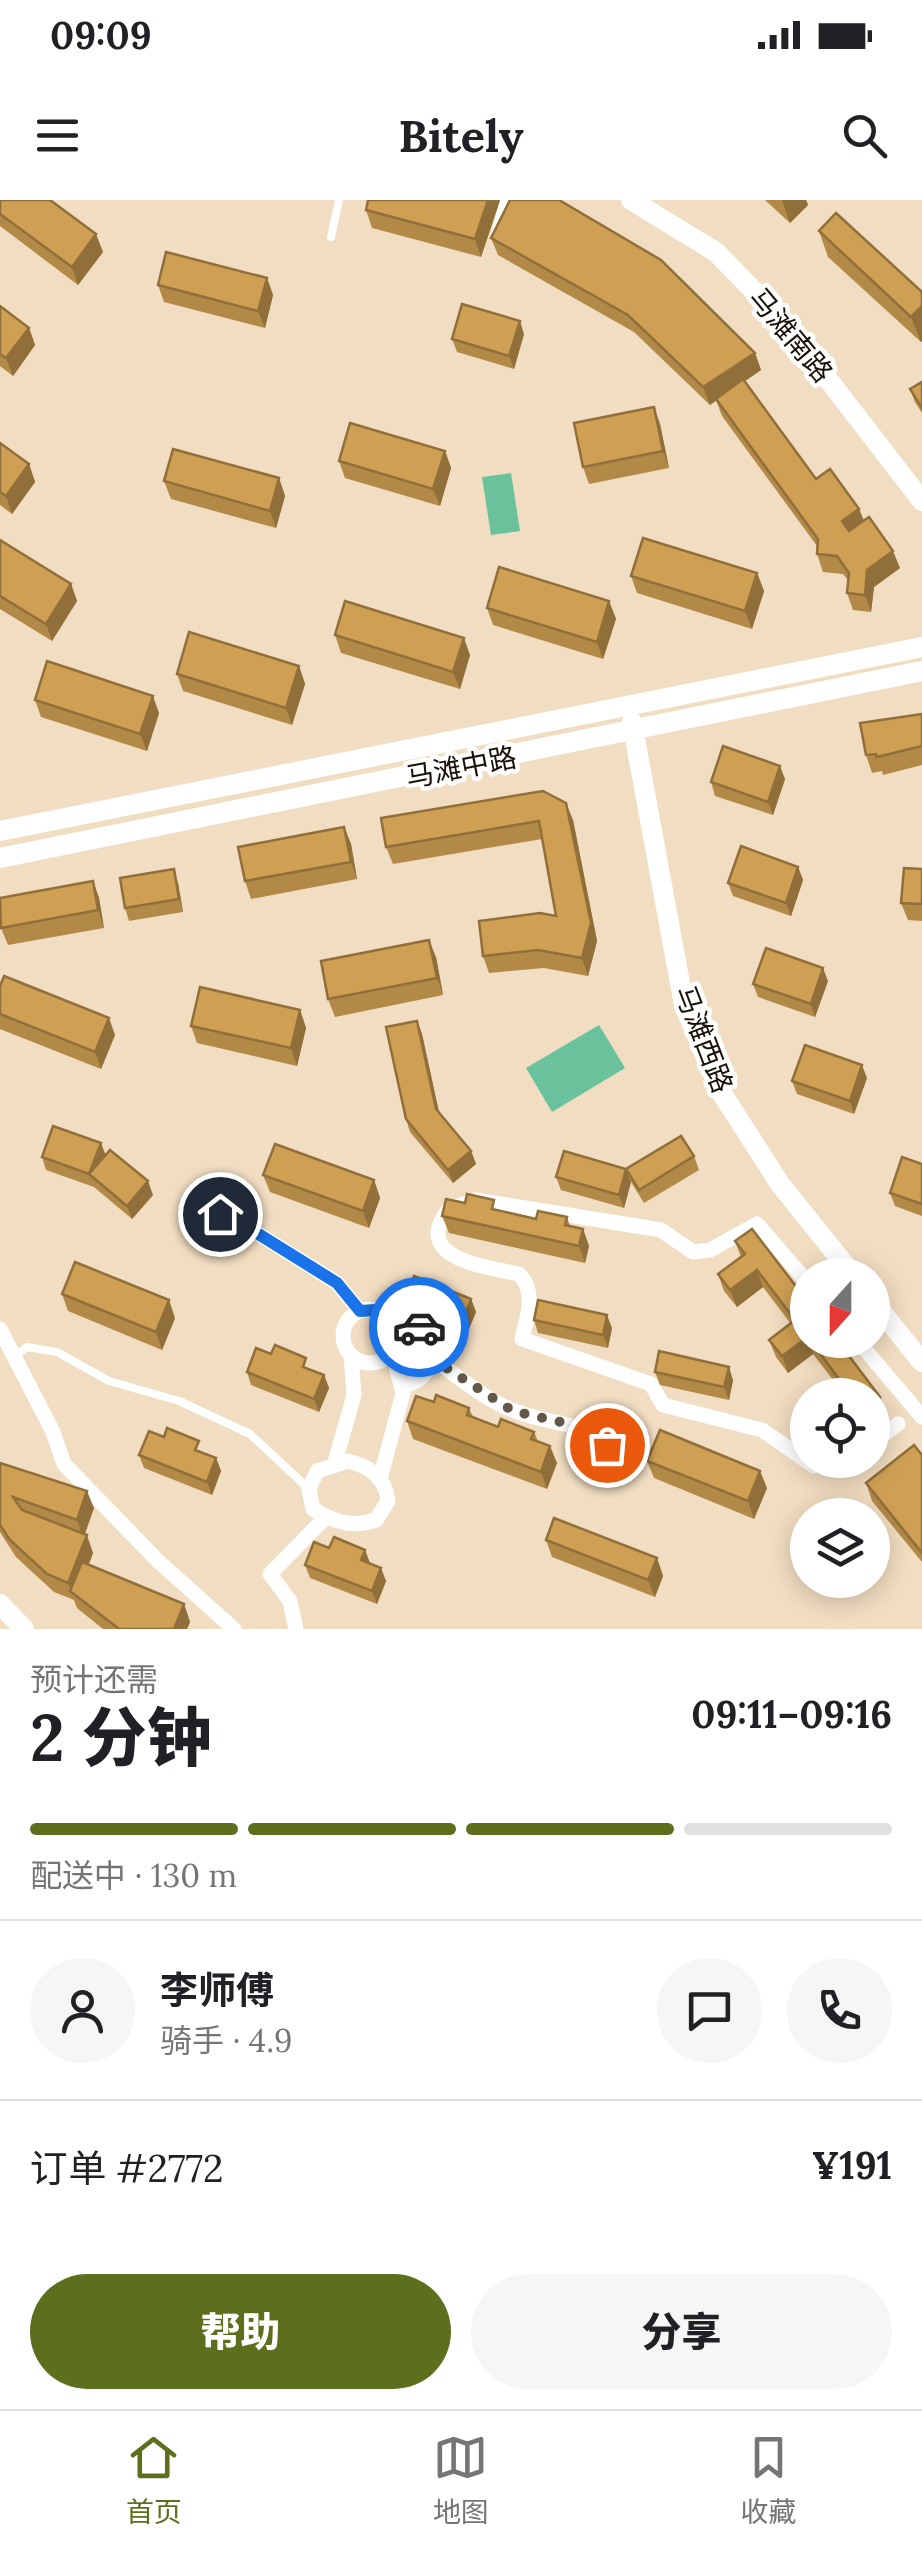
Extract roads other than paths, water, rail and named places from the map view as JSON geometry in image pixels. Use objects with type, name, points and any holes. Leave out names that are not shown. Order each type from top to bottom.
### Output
[{"type":"main road","name":"马滩南路","points":[[631,200],[716,252],[784,320],[922,501]]},
{"type":"main road","name":"马滩中路","points":[[0,831],[922,647]]},
{"type":"main road","name":"马滩中路","points":[[0,858],[874,684],[922,671]]},
{"type":"main road","points":[[874,684],[922,680]]},
{"type":"main road","name":"马滩西路","points":[[628,708],[636,732],[684,1006],[721,1092],[780,1184],[839,1258]]},
{"type":"main road","points":[[890,1322],[922,1362]]},
{"type":"main road","points":[[0,1604],[24,1629]]},
{"type":"street","points":[[790,1262],[757,1224],[710,1250],[693,1252],[661,1230],[476,1200],[457,1203],[439,1226],[442,1246],[456,1260],[520,1274],[525,1280],[531,1296],[522,1339],[650,1384],[663,1405],[762,1430],[790,1449]]},
{"type":"street","points":[[252,1230],[337,1283],[360,1311]]},
{"type":"street","points":[[335,1462],[354,1395],[351,1355],[344,1342],[345,1326],[360,1311],[376,1310],[394,1323],[405,1322],[424,1330],[434,1350],[434,1360],[422,1379],[402,1386]]},
{"type":"street","points":[[380,1479],[400,1414],[402,1386],[392,1352],[397,1338],[394,1323]]},
{"type":"street","points":[[0,1329],[53,1432],[64,1464],[158,1561],[231,1628]]},
{"type":"street","points":[[351,1355],[372,1362],[392,1352]]},
{"type":"street","points":[[872,1358],[922,1417]]},
{"type":"street","points":[[434,1360],[513,1411],[594,1434],[607,1445],[623,1477]]},
{"type":"street","points":[[890,1430],[898,1424]]},
{"type":"street","points":[[335,1462],[360,1464],[380,1479],[388,1500],[376,1520],[356,1525],[326,1517],[314,1509],[309,1489],[317,1471],[335,1462]]},
{"type":"street","points":[[296,1629],[290,1601],[270,1574],[326,1517]]},
{"type":"lane","points":[[331,237],[340,200]]},
{"type":"lane","points":[[493,240],[504,200]]},
{"type":"lane","points":[[13,1358],[27,1348],[56,1352],[109,1381],[179,1401],[250,1434],[309,1489]]}]
